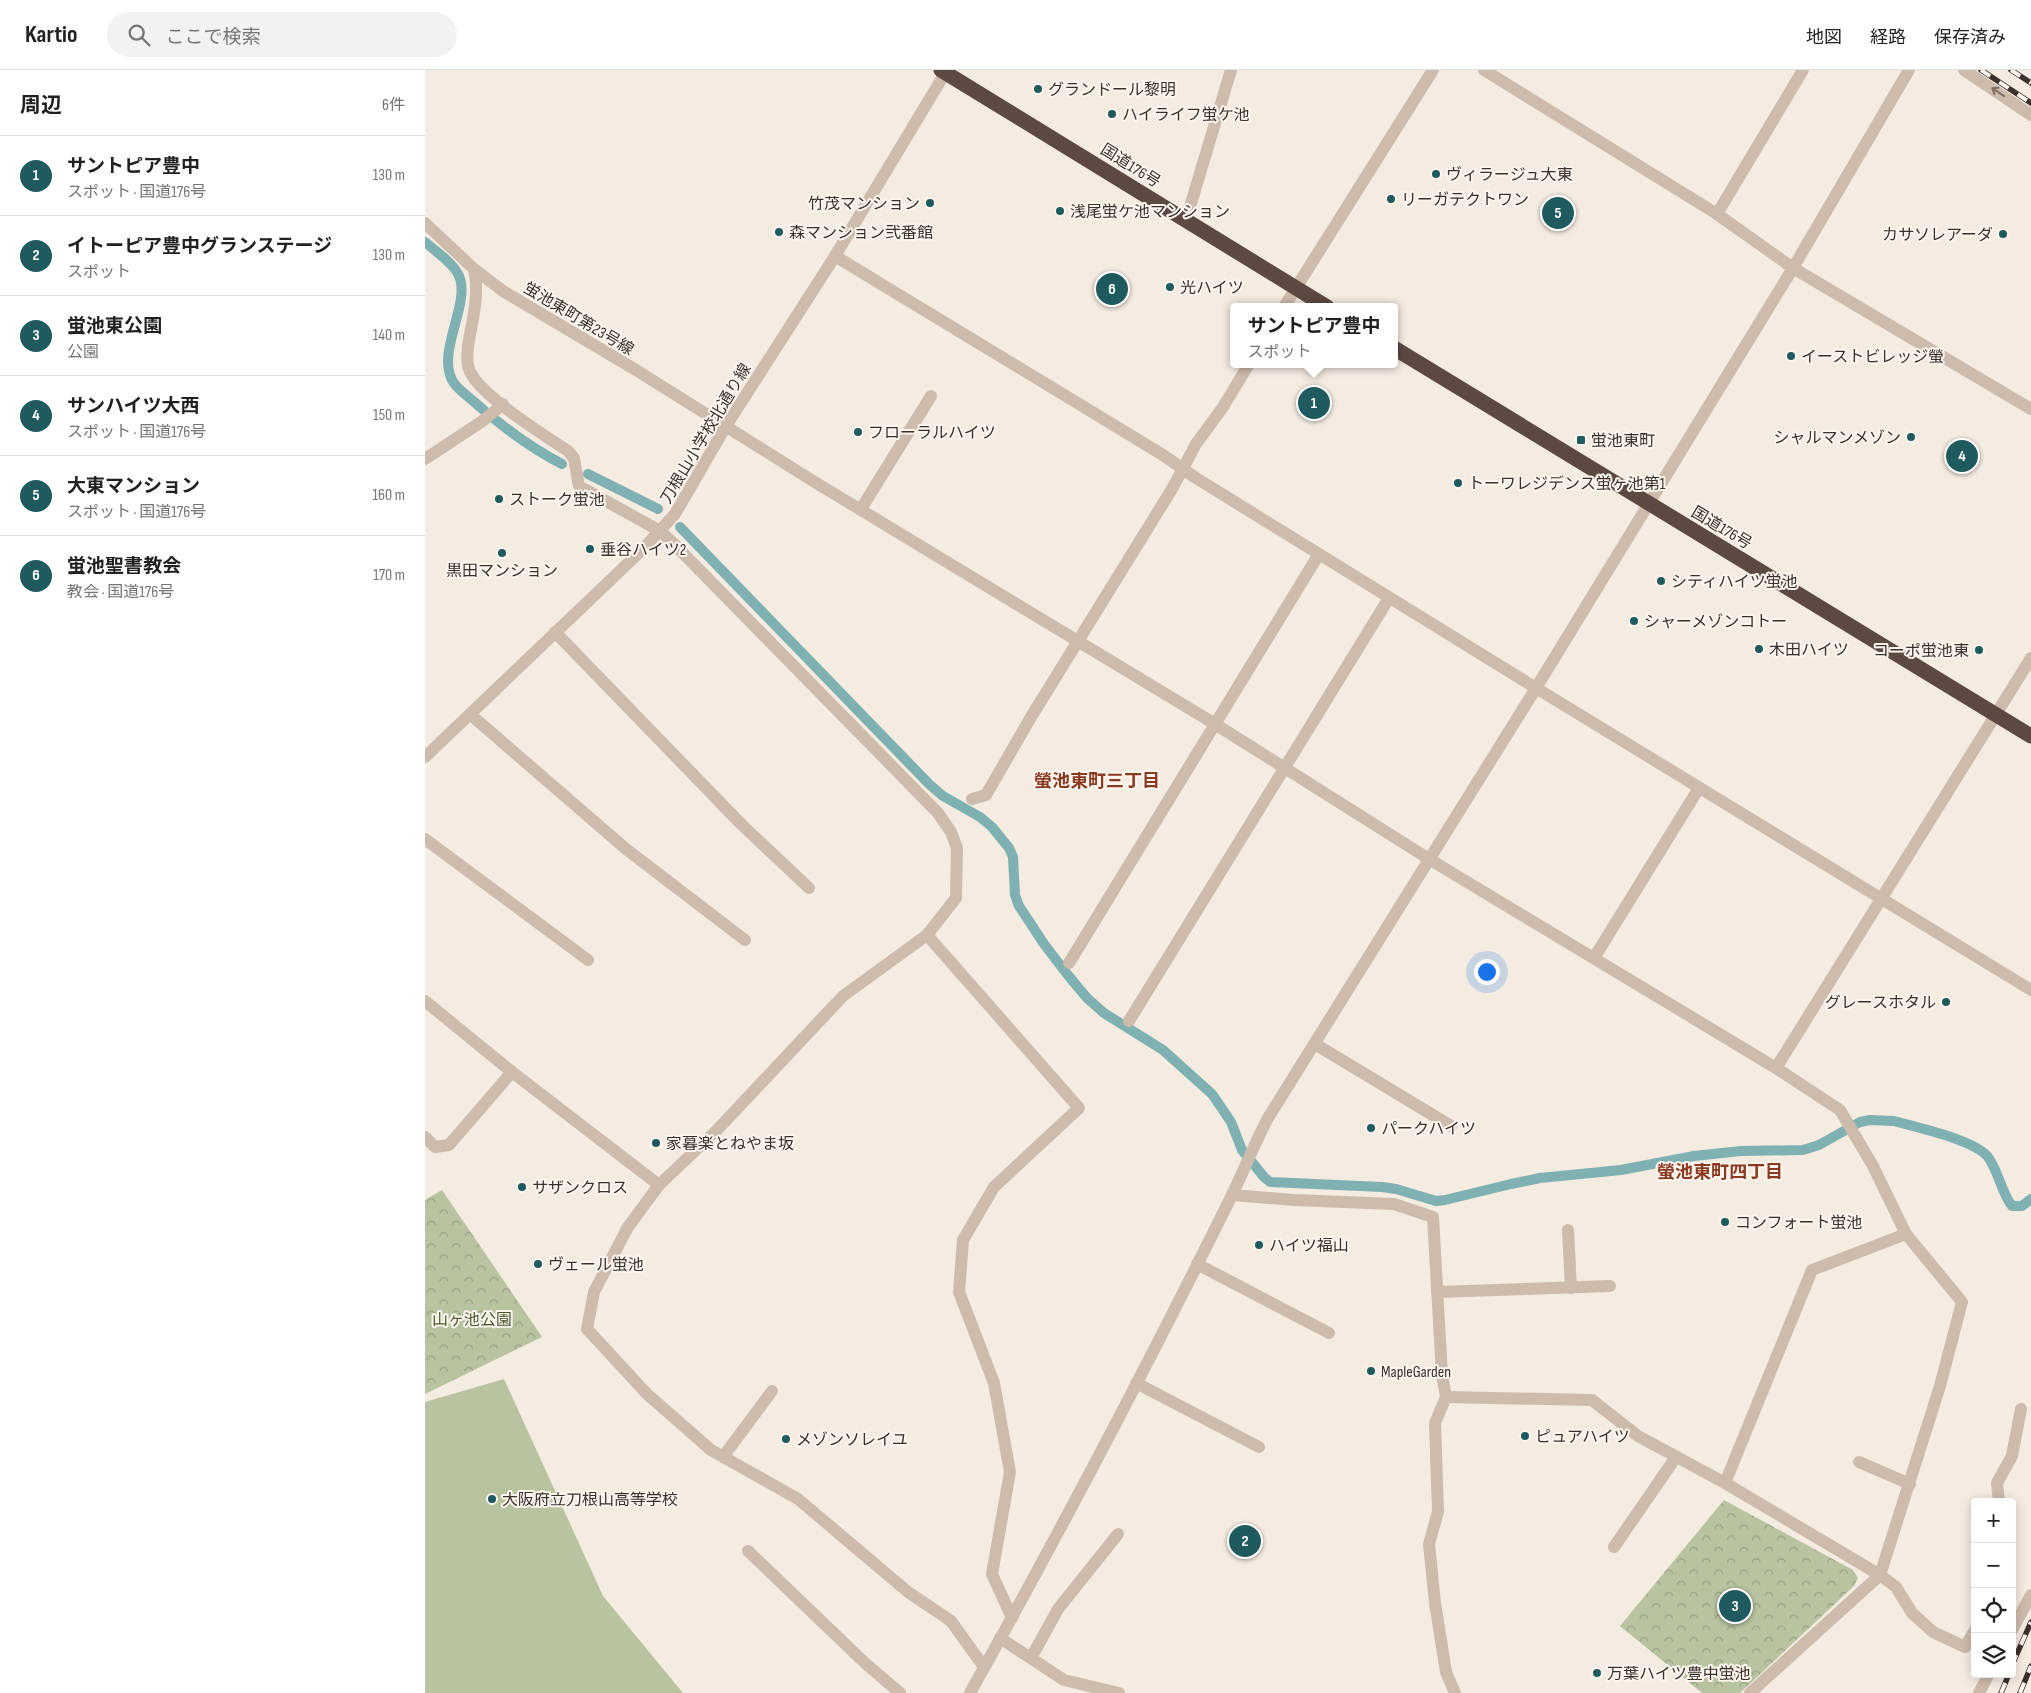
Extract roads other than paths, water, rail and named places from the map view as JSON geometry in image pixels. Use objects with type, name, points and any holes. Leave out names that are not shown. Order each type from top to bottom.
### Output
[{"type":"highway","name":"国道176号","points":[[944,71],[1320,303]]},
{"type":"highway","name":"国道176号","points":[[1398,350],[2031,736]]},
{"type":"street","points":[[1186,220],[1231,70]]},
{"type":"street","points":[[1286,303],[1433,70]]},
{"type":"street","points":[[1484,70],[1717,214],[1793,268],[2031,409]]},
{"type":"street","points":[[1717,214],[1803,70]]},
{"type":"street","points":[[970,1693],[1012,1618],[1136,1383],[1232,1195],[1267,1118],[1315,1044],[1793,268],[1909,70]]},
{"type":"street","points":[[1964,70],[2031,115]]},
{"type":"street","name":"刀根山小学校北通り線","points":[[425,757],[471,715],[660,531],[675,514],[726,426],[835,256],[944,71]]},
{"type":"street","name":"蛍池東町第23号線","points":[[425,223],[474,270],[503,291],[1215,724],[1429,859],[1776,1068],[1840,1110],[1873,1166],[1906,1234],[1962,1302],[1941,1386],[1910,1484]]},
{"type":"street","points":[[835,256],[1163,455],[1535,688],[2031,990]]},
{"type":"street","points":[[474,270],[476,290],[467,351],[468,367],[499,408],[568,451],[574,458],[579,486],[660,531],[675,544],[942,818],[951,832],[957,848],[956,898],[927,934],[843,996],[717,1130],[659,1185],[628,1227],[594,1292],[587,1329],[647,1394],[711,1450],[798,1499],[908,1592],[951,1621],[984,1667]]},
{"type":"street","points":[[973,800],[986,795],[1202,436],[1223,407],[1247,368]]},
{"type":"street","points":[[861,510],[931,396]]},
{"type":"street","points":[[425,459],[499,408]]},
{"type":"street","points":[[1069,963],[1319,554]]},
{"type":"street","points":[[1129,1020],[1389,598]]},
{"type":"street","points":[[555,632],[741,824],[809,888]]},
{"type":"street","points":[[1776,1068],[2031,658]]},
{"type":"street","points":[[471,715],[626,849],[745,940]]},
{"type":"street","points":[[1594,958],[1699,788]]},
{"type":"street","points":[[425,839],[588,960]]},
{"type":"street","points":[[927,934],[1079,1108],[994,1187],[963,1240],[959,1292],[994,1383],[1010,1472],[992,1574],[1012,1618]]},
{"type":"street","points":[[425,1001],[512,1072],[659,1185]]},
{"type":"street","points":[[1315,1044],[1451,1126]]},
{"type":"street","points":[[425,1137],[435,1147],[449,1144],[512,1072]]},
{"type":"street","points":[[1232,1195],[1394,1204],[1433,1218],[1446,1397],[1435,1423],[1438,1512],[1429,1544],[1435,1603],[1446,1672],[1455,1693]]},
{"type":"street","points":[[1568,1230],[1571,1288]]},
{"type":"street","points":[[1725,1483],[1812,1270],[1906,1234]]},
{"type":"street","points":[[1197,1264],[1329,1333]]},
{"type":"street","points":[[1437,1292],[1611,1286]]},
{"type":"street","points":[[1136,1383],[1259,1447]]},
{"type":"street","points":[[723,1457],[772,1391]]},
{"type":"street","points":[[1446,1397],[1593,1400],[1638,1436],[1725,1483],[1880,1575],[1896,1587],[1912,1613],[1933,1632],[1965,1647],[1973,1633]]},
{"type":"street","points":[[1999,1498],[1997,1483],[2012,1456],[2021,1409]]},
{"type":"street","points":[[1614,1547],[1676,1457]]},
{"type":"street","points":[[1750,1693],[1880,1575],[1910,1484],[1859,1462]]},
{"type":"street","points":[[1031,1658],[1058,1608],[1118,1534]]},
{"type":"street","points":[[748,1551],[899,1693]]},
{"type":"street","points":[[2016,1623],[2031,1595]]},
{"type":"street","points":[[1000,1638],[1064,1680],[1119,1693]]},
{"type":"street","points":[[1979,1693],[1987,1678]]},
{"type":"waterway","points":[[425,242],[452,265],[458,274],[461,284],[459,309],[449,350],[448,363],[450,375],[454,383],[504,427],[526,443],[562,464]]},
{"type":"waterway","points":[[588,474],[658,509]]},
{"type":"waterway","points":[[680,527],[929,784],[943,796],[980,817],[992,827],[1009,848],[1013,857],[1015,895],[1019,906],[1067,974],[1087,998],[1104,1013],[1163,1050],[1212,1094],[1231,1122],[1242,1150],[1270,1182],[1382,1187],[1396,1189],[1436,1201],[1540,1178],[1621,1170],[1694,1156],[1741,1151],[1803,1150],[1819,1145],[1860,1122],[1870,1120],[1894,1121],[1944,1135],[1971,1145],[1988,1157],[2012,1206],[2022,1206],[2031,1199]]},
{"type":"railway","points":[[1981,70],[2031,103]]},
{"type":"railway","points":[[2011,70],[2031,83]]},
{"type":"railway","points":[[2016,1656],[2031,1622]]},
{"type":"railway","points":[[2020,1693],[2031,1666]]},
{"type":"railway","points":[[2001,1693],[2007,1678]]},
{"type":"place","name":"グランドール黎明","points":[[1038,89]]},
{"type":"place","name":"ハイライフ蛍ケ池","points":[[1112,114]]},
{"type":"place","name":"ヴィラージュ大東","points":[[1436,174]]},
{"type":"place","name":"リーガテクトワン","points":[[1391,199]]},
{"type":"place","name":"竹茂マンション","points":[[930,203]]},
{"type":"place","name":"浅尾蛍ケ池マンション","points":[[1060,211]]},
{"type":"place","name":"大東マンション","points":[[1558,213]]},
{"type":"place","name":"森マンション弐番館","points":[[779,232]]},
{"type":"place","name":"カサソレアーダ","points":[[2003,234]]},
{"type":"place","name":"光ハイツ","points":[[1170,287]]},
{"type":"place","name":"蛍池聖書教会","points":[[1112,289]]},
{"type":"place","name":"イーストビレッジ螢","points":[[1791,356]]},
{"type":"place","name":"サントピア豊中","points":[[1314,403]]},
{"type":"place","name":"フローラルハイツ","points":[[858,432]]},
{"type":"place","name":"シャルマンメゾン","points":[[1911,437]]},
{"type":"place","name":"蛍池東町","points":[[1581,440]]},
{"type":"place","name":"サンハイツ大西","points":[[1962,456]]},
{"type":"place","name":"トーワレジデンス蛍ヶ池第1","points":[[1458,483]]},
{"type":"place","name":"ストーク蛍池","points":[[499,499]]},
{"type":"place","name":"垂谷ハイツ2","points":[[590,549]]},
{"type":"place","name":"黒田マンション","points":[[502,553]]},
{"type":"place","name":"シティハイツ蛍池","points":[[1661,581]]},
{"type":"place","name":"シャーメゾンコトー","points":[[1634,621]]},
{"type":"place","name":"木田ハイツ","points":[[1759,649]]},
{"type":"place","name":"コーポ蛍池東","points":[[1979,650]]},
{"type":"place","name":"グレースホタル","points":[[1946,1002]]},
{"type":"place","name":"パークハイツ","points":[[1371,1128]]},
{"type":"place","name":"家暮楽とねやま坂","points":[[656,1143]]},
{"type":"place","name":"サザンクロス","points":[[522,1187]]},
{"type":"place","name":"コンフォート蛍池","points":[[1725,1222]]},
{"type":"place","name":"ハイツ福山","points":[[1259,1245]]},
{"type":"place","name":"ヴェール蛍池","points":[[538,1264]]},
{"type":"place","name":"MapleGarden","points":[[1371,1371]]},
{"type":"place","name":"ピュアハイツ","points":[[1525,1436]]},
{"type":"place","name":"メゾンソレイユ","points":[[786,1439]]},
{"type":"place","name":"大阪府立刀根山高等学校","points":[[492,1499]]},
{"type":"place","name":"イトーピア豊中グランステージ","points":[[1245,1541]]},
{"type":"place","name":"蛍池東公園","points":[[1735,1606]]},
{"type":"place","name":"万葉ハイツ豊中蛍池","points":[[1597,1673]]},
{"type":"district","name":"螢池東町三丁目","points":[[1097,781]]},
{"type":"district","name":"螢池東町四丁目","points":[[1720,1172]]},
{"type":"park label","name":"山ヶ池公園","points":[[472,1319]]}]
